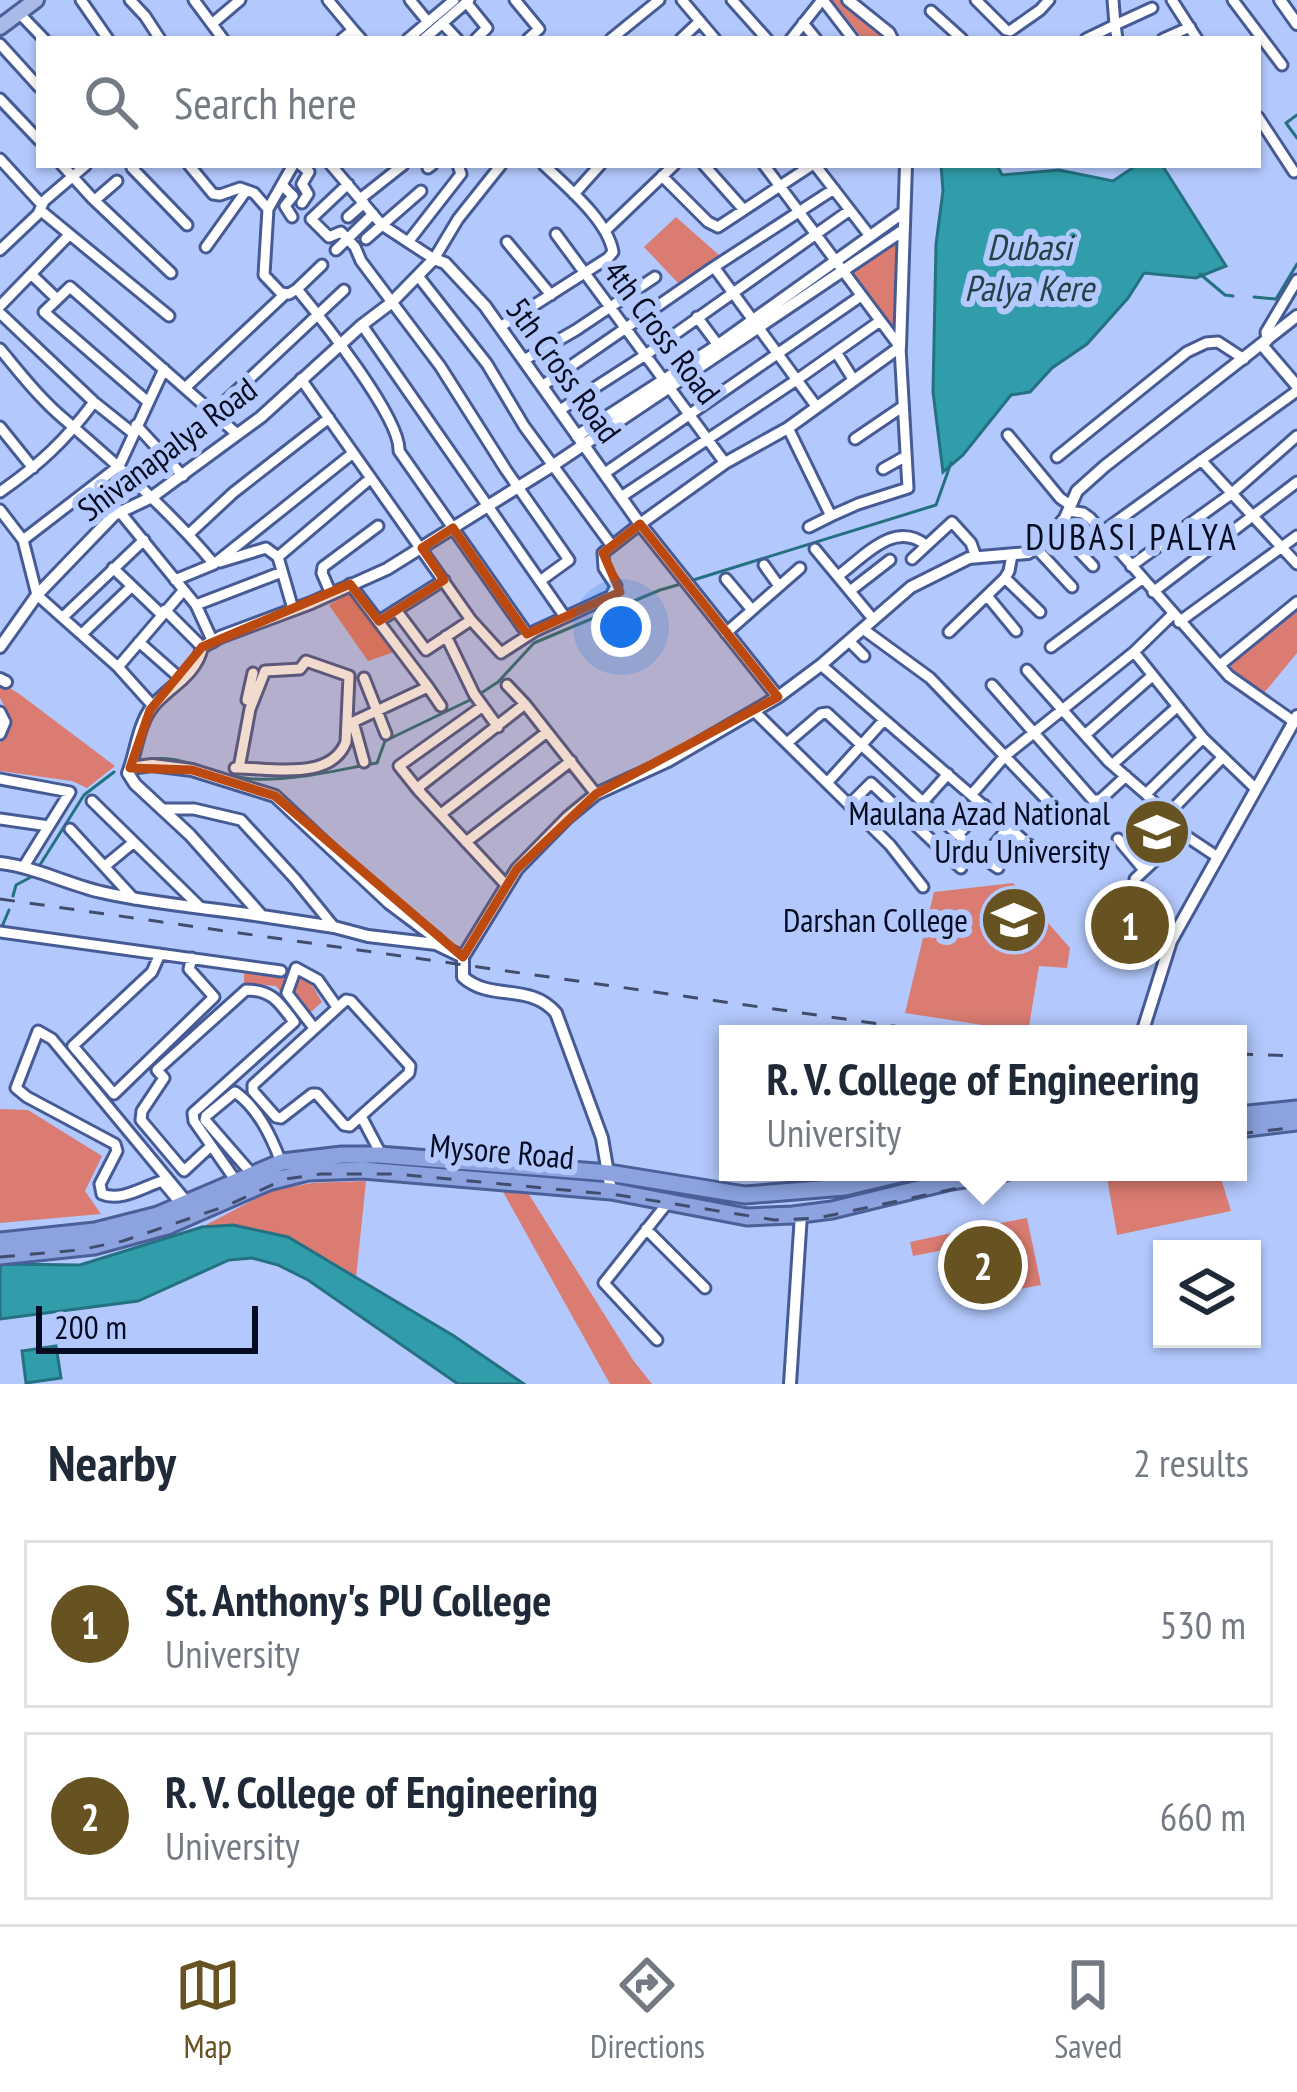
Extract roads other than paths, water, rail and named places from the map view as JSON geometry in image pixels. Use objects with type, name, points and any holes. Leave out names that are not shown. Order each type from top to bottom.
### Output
[{"type":"highway","points":[[1247,1114],[1297,1108]]},
{"type":"highway","points":[[1247,1128],[1297,1122]]},
{"type":"highway","name":"Mysore Road","points":[[0,1240],[95,1232],[158,1215],[282,1162],[342,1155],[745,1195],[830,1189],[855,1181]]},
{"type":"highway","name":"Mysore Road","points":[[0,1256],[94,1246],[166,1226],[268,1183],[308,1172],[370,1170],[610,1182],[669,1201],[748,1217],[801,1214],[962,1181]]},
{"type":"main road","points":[[0,17],[36,0]]},
{"type":"main road","points":[[0,27],[20,7]]},
{"type":"street","points":[[81,0],[106,36]]},
{"type":"street","points":[[130,0],[158,36]]},
{"type":"street","points":[[213,23],[240,0]]},
{"type":"street","points":[[328,0],[357,34]]},
{"type":"street","points":[[338,11],[352,0]]},
{"type":"street","points":[[410,0],[428,22]]},
{"type":"street","points":[[412,36],[454,0]]},
{"type":"street","points":[[682,0],[712,36]]},
{"type":"street","points":[[732,0],[764,36]]},
{"type":"street","points":[[792,36],[822,0],[851,36]]},
{"type":"street","points":[[848,0],[890,36]]},
{"type":"street","points":[[976,0],[1010,31],[1049,0]]},
{"type":"street","points":[[1030,0],[1040,10]]},
{"type":"street","points":[[1114,0],[1117,36]]},
{"type":"street","points":[[1172,0],[1195,36]]},
{"type":"street","points":[[1233,0],[1260,36]]},
{"type":"street","points":[[1280,0],[1297,24]]},
{"type":"street","points":[[427,36],[467,1],[487,27],[479,36]]},
{"type":"street","points":[[614,36],[653,1]]},
{"type":"street","points":[[201,2],[221,36]]},
{"type":"street","points":[[521,2],[539,29],[531,36]]},
{"type":"street","points":[[20,7],[42,36]]},
{"type":"street","points":[[1093,36],[1152,8]]},
{"type":"street","points":[[931,11],[959,36]]},
{"type":"street","points":[[684,36],[700,21]]},
{"type":"street","points":[[442,23],[454,36]]},
{"type":"street","points":[[803,23],[814,36]]},
{"type":"street","points":[[1170,36],[1190,27]]},
{"type":"street","points":[[1261,37],[1282,65]]},
{"type":"street","points":[[0,44],[36,84]]},
{"type":"street","points":[[0,99],[36,137]]},
{"type":"street","points":[[1261,122],[1294,172]]},
{"type":"street","points":[[0,160],[69,236],[169,316]]},
{"type":"street","points":[[65,168],[170,273]]},
{"type":"street","points":[[0,250],[82,168]]},
{"type":"street","points":[[132,168],[187,225]]},
{"type":"street","points":[[191,168],[213,194],[240,188],[254,194],[268,209]]},
{"type":"street","points":[[284,295],[264,275],[268,209],[295,168]]},
{"type":"street","points":[[302,168],[309,172],[302,184],[308,194],[302,203]]},
{"type":"street","points":[[348,217],[394,168]]},
{"type":"street","points":[[408,242],[461,174],[459,168]]},
{"type":"street","points":[[335,170],[382,225],[434,259],[499,168]]},
{"type":"street","points":[[500,327],[613,252],[605,231],[547,168]]},
{"type":"street","points":[[574,194],[597,168]]},
{"type":"street","points":[[605,231],[671,168]]},
{"type":"street","points":[[707,168],[744,210]]},
{"type":"street","points":[[766,168],[900,347]]},
{"type":"street","points":[[662,176],[718,227],[809,168]]},
{"type":"street","points":[[816,168],[870,236]]},
{"type":"street","points":[[809,527],[908,488],[900,347],[906,168]]},
{"type":"street","points":[[94,200],[117,181]]},
{"type":"street","points":[[348,184],[311,219],[331,238],[339,232],[348,238],[569,560],[540,581]]},
{"type":"street","points":[[281,185],[293,196],[285,206],[292,217]]},
{"type":"street","points":[[206,247],[246,190]]},
{"type":"street","points":[[542,386],[834,190]]},
{"type":"street","points":[[366,239],[421,191]]},
{"type":"street","points":[[560,410],[850,210]]},
{"type":"street","points":[[839,266],[904,212]]},
{"type":"street","points":[[336,250],[374,214]]},
{"type":"street","points":[[262,916],[128,773],[153,706],[182,680],[208,644],[387,569],[552,466],[580,440],[839,266],[902,231]]},
{"type":"street","name":"4th Cross Road","points":[[556,234],[725,463]]},
{"type":"street","points":[[69,236],[0,309],[94,402],[135,429],[182,476]]},
{"type":"street","points":[[507,242],[551,295]]},
{"type":"street","name":"Shivanapalya Road","points":[[0,647],[37,596],[92,536],[261,417],[434,259]]},
{"type":"street","name":"5th Cross Road","points":[[434,259],[445,263],[485,305],[640,524],[778,697]]},
{"type":"street","points":[[185,388],[322,265]]},
{"type":"street","points":[[714,267],[816,406]]},
{"type":"street","points":[[32,275],[57,299]]},
{"type":"street","points":[[418,276],[487,364],[524,426],[612,546]]},
{"type":"street","points":[[524,360],[655,277]]},
{"type":"street","points":[[1102,532],[1297,388],[1265,343],[1266,332],[1297,280]]},
{"type":"street","points":[[148,402],[44,312],[70,287],[237,434]]},
{"type":"street","points":[[297,289],[342,344],[397,430],[399,451],[528,635]]},
{"type":"street","points":[[213,413],[344,290]]},
{"type":"street","points":[[605,473],[861,296]]},
{"type":"street","points":[[610,1182],[602,1138],[556,1013],[534,995],[493,990],[463,976],[463,957],[517,869],[596,794],[668,761],[778,697],[911,587],[969,558],[1028,553],[1036,548],[1057,528],[1077,491],[1105,466],[1297,316]]},
{"type":"street","points":[[698,317],[718,345]]},
{"type":"street","points":[[622,497],[880,321]]},
{"type":"street","points":[[668,383],[718,345],[756,324]]},
{"type":"street","points":[[362,325],[565,617]]},
{"type":"street","points":[[1057,457],[1187,352],[1218,342],[1244,359]]},
{"type":"street","points":[[301,379],[471,620],[501,653],[615,592],[602,559],[612,546],[725,463],[788,428],[900,347]]},
{"type":"street","points":[[0,349],[65,421],[152,497],[214,564]]},
{"type":"street","points":[[836,352],[853,379]]},
{"type":"street","points":[[23,540],[119,466],[164,369]]},
{"type":"street","points":[[0,492],[33,468],[94,402]]},
{"type":"street","points":[[856,439],[902,407]]},
{"type":"street","points":[[190,535],[233,493],[329,418]]},
{"type":"street","points":[[0,428],[33,468]]},
{"type":"street","points":[[788,428],[831,516]]},
{"type":"street","points":[[1008,435],[1069,508],[1090,518],[1229,676],[1295,718],[1171,941],[1145,1025]]},
{"type":"street","points":[[1131,566],[1231,494],[1297,436]]},
{"type":"street","points":[[214,564],[353,453]]},
{"type":"street","points":[[883,470],[906,456]]},
{"type":"street","points":[[1201,460],[1297,564]]},
{"type":"street","points":[[278,557],[371,478]]},
{"type":"street","points":[[1154,592],[1297,482]]},
{"type":"street","points":[[0,510],[23,540],[37,596],[118,667],[153,706]]},
{"type":"street","points":[[120,512],[196,604],[208,644]]},
{"type":"street","points":[[912,559],[952,522],[971,543],[976,557]]},
{"type":"street","points":[[331,594],[323,566],[378,526]]},
{"type":"street","points":[[1057,528],[1093,566]]},
{"type":"street","points":[[838,576],[896,535],[914,535],[926,545]]},
{"type":"street","points":[[972,794],[1004,756],[1061,709],[1176,618],[1297,536]]},
{"type":"street","points":[[63,617],[144,540]]},
{"type":"street","points":[[175,580],[266,548],[278,557],[293,609]]},
{"type":"street","points":[[1036,548],[1072,587]]},
{"type":"street","points":[[815,549],[850,591],[868,624],[930,678],[1064,818]]},
{"type":"street","points":[[949,632],[1005,578],[1012,555]]},
{"type":"street","points":[[850,591],[890,560]]},
{"type":"street","points":[[764,565],[779,586]]},
{"type":"street","points":[[113,568],[208,644]]},
{"type":"street","points":[[726,633],[800,568]]},
{"type":"street","points":[[196,604],[282,572]]},
{"type":"street","points":[[1005,578],[1040,612]]},
{"type":"street","points":[[726,579],[752,610]]},
{"type":"street","points":[[1051,647],[1142,579]]},
{"type":"street","points":[[379,621],[444,580]]},
{"type":"street","points":[[350,584],[441,706]]},
{"type":"street","points":[[82,634],[131,587]]},
{"type":"street","points":[[118,667],[183,591]]},
{"type":"street","points":[[988,597],[1016,631]]},
{"type":"street","points":[[1220,665],[1297,602]]},
{"type":"street","points":[[395,610],[426,650]]},
{"type":"street","points":[[408,659],[471,620]]},
{"type":"street","points":[[446,636],[478,700],[498,728]]},
{"type":"street","points":[[849,641],[864,656]]},
{"type":"street","points":[[140,642],[182,680]]},
{"type":"street","points":[[1134,652],[1203,738],[1256,789]]},
{"type":"street","points":[[130,768],[170,766],[235,775],[305,770],[334,760],[342,752],[349,676],[306,661],[300,669],[266,670],[249,704]]},
{"type":"street","points":[[820,665],[1030,846]]},
{"type":"street","points":[[1027,670],[1183,834],[1216,856]]},
{"type":"street","points":[[235,775],[253,673]]},
{"type":"street","points":[[1085,735],[1152,676]]},
{"type":"street","points":[[364,678],[386,734]]},
{"type":"street","points":[[507,685],[596,794]]},
{"type":"street","points":[[992,685],[1093,800],[1100,800],[1126,776]]},
{"type":"street","points":[[364,762],[352,722],[428,687]]},
{"type":"street","points":[[478,700],[399,766],[506,885]]},
{"type":"street","points":[[419,790],[525,704]]},
{"type":"street","points":[[1113,764],[1177,707]]},
{"type":"street","points":[[0,712],[5,722],[0,734]]},
{"type":"street","points":[[755,712],[898,854],[923,887]]},
{"type":"street","points":[[787,743],[827,713],[998,868]]},
{"type":"street","points":[[827,783],[884,720]]},
{"type":"street","points":[[441,814],[548,732]]},
{"type":"street","points":[[1146,794],[1203,738]]},
{"type":"street","points":[[1166,816],[1223,758]]},
{"type":"street","points":[[466,842],[571,761]]},
{"type":"street","points":[[923,802],[948,774]]},
{"type":"street","points":[[235,775],[275,796],[389,903],[437,939]]},
{"type":"street","points":[[0,778],[70,792],[33,870]]},
{"type":"street","points":[[849,805],[871,783],[962,868]]},
{"type":"street","points":[[92,801],[199,906]]},
{"type":"street","points":[[958,835],[984,805]]},
{"type":"street","points":[[163,808],[194,809],[241,820],[334,927]]},
{"type":"street","points":[[0,819],[50,826]]},
{"type":"street","points":[[983,858],[1009,827]]},
{"type":"street","points":[[70,829],[134,899]]},
{"type":"street","points":[[1135,879],[1183,834]]},
{"type":"street","points":[[1118,839],[1144,870]]},
{"type":"street","points":[[105,866],[134,842]]},
{"type":"street","points":[[0,863],[134,899],[436,944],[463,957]]},
{"type":"street","points":[[0,932],[281,971]]},
{"type":"street","points":[[362,933],[437,939],[452,944],[463,957]]},
{"type":"street","points":[[160,954],[152,972],[73,1046],[113,1094],[214,997],[193,977],[192,958]]},
{"type":"street","points":[[314,1028],[287,993],[296,968],[318,980],[337,1006]]},
{"type":"street","points":[[211,1146],[184,1171],[140,1120],[142,1111],[164,1078],[157,1070],[246,990],[262,990],[294,1022],[194,1112],[194,1121],[211,1146],[244,1178]]},
{"type":"street","points":[[351,1001],[410,1066],[409,1073],[350,1126],[317,1094],[276,1117],[253,1085],[337,1006],[351,1001]]},
{"type":"street","points":[[166,1180],[118,1197],[102,1194],[100,1184],[117,1147],[16,1088],[38,1031],[52,1039],[166,1180],[184,1203]]},
{"type":"street","points":[[244,1178],[205,1120],[236,1092],[266,1128],[282,1162]]},
{"type":"street","points":[[361,1116],[382,1156]]},
{"type":"street","points":[[657,1340],[604,1286],[669,1201]]},
{"type":"street","points":[[790,1384],[801,1214]]},
{"type":"street","points":[[646,1229],[705,1288]]},
{"type":"water","name":"Dubasi Palya Kere","points":[[941,168],[998,168],[1002,175],[1059,170],[1113,181],[1132,168],[1164,168],[1226,266],[1196,278],[1144,273],[1087,344],[1052,368],[1030,392],[1011,395],[963,455],[943,472],[933,392],[936,244]]},
{"type":"water","points":[[233,1225],[288,1237],[454,1336],[524,1384],[458,1384],[308,1280],[252,1258],[229,1260],[138,1301],[0,1319],[0,1264],[80,1265],[202,1227]]},
{"type":"water","points":[[56,1346],[61,1378],[26,1383],[22,1351]]},
{"type":"waterway","points":[[1297,115],[1286,123],[1297,138]]},
{"type":"waterway","points":[[1254,297],[1276,299],[1297,264]]},
{"type":"waterway","points":[[1200,274],[1225,295],[1233,296]]},
{"type":"waterway","points":[[690,581],[936,505],[951,463]]},
{"type":"waterway","points":[[141,761],[169,759],[239,777],[268,779],[377,763],[385,741],[498,682],[534,643],[681,584]]},
{"type":"waterway","points":[[38,868],[84,795],[114,772]]},
{"type":"waterway","points":[[13,896],[16,885],[33,876]]},
{"type":"waterway","points":[[1,929],[9,910]]},
{"type":"railway","points":[[0,899],[887,1025]]},
{"type":"railway","points":[[1247,1054],[1297,1056]]},
{"type":"railway","points":[[1247,1133],[1297,1127]]},
{"type":"railway","points":[[0,1257],[123,1241],[226,1206],[285,1179],[321,1174],[396,1174],[618,1195],[775,1220],[818,1218],[991,1181]]},
{"type":"place","name":"Maulana Azad National Urdu University","points":[[1157,832]]},
{"type":"place","name":"Darshan College","points":[[1014,920]]},
{"type":"place","name":"St. Anthony's PU College","points":[[1130,925]]},
{"type":"place","name":"R. V. College of Engineering","points":[[983,1265]]},
{"type":"district","name":"DUBASI PALYA","points":[[1132,537]]}]
